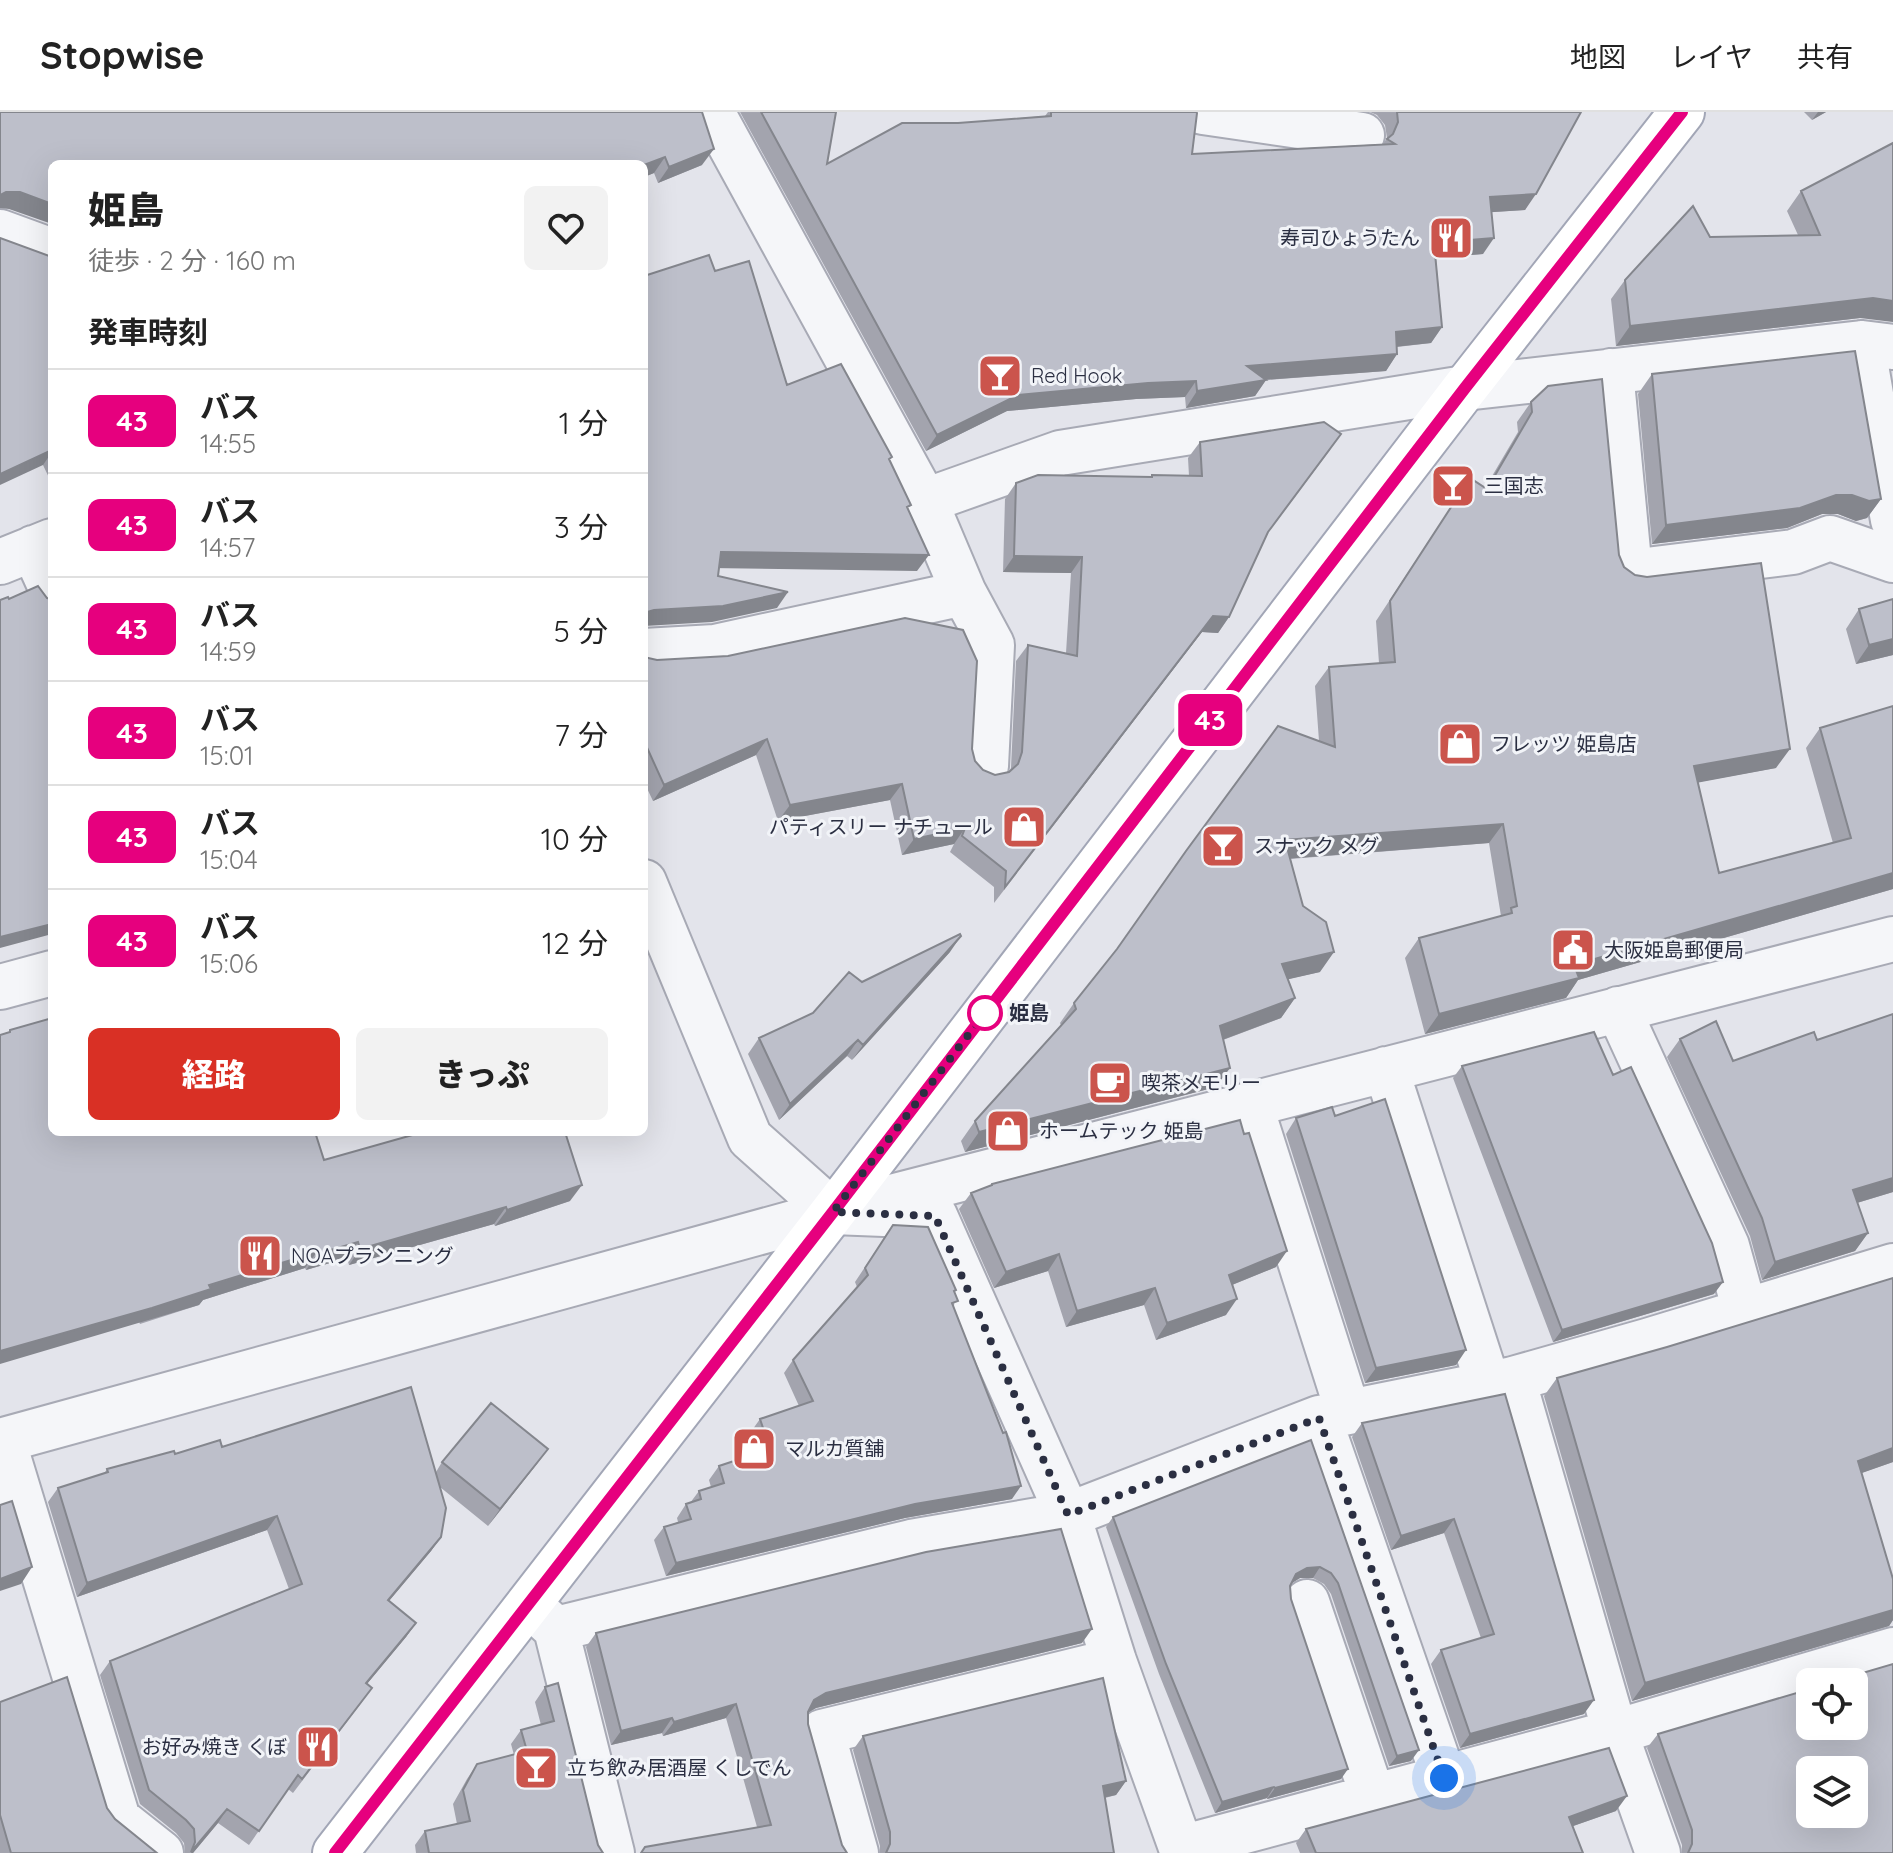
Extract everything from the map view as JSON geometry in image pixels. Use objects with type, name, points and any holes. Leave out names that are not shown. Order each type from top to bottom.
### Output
[{"type":"main road","points":[[335,1853],[542,1616],[833,1212],[1465,388],[1682,112]]},
{"type":"street","points":[[712,112],[925,501],[964,593],[992,645],[986,766]]},
{"type":"street","points":[[1215,113],[1362,135]]},
{"type":"street","points":[[0,232],[48,250]]},
{"type":"street","points":[[925,501],[1060,453],[1465,388],[1878,345],[1893,520]]},
{"type":"street","points":[[1611,371],[1630,572],[1793,552],[1830,538],[1893,560]]},
{"type":"street","points":[[28,550],[48,583]]},
{"type":"street","points":[[648,651],[715,647],[964,593]]},
{"type":"street","points":[[648,892],[750,1138],[833,1212],[935,1216],[1068,1515],[1114,1661],[1182,1851],[1615,1732],[1893,1650]]},
{"type":"street","points":[[161,1853],[118,1819],[1,1440],[833,1212],[1893,939]]},
{"type":"street","points":[[0,987],[48,974]]},
{"type":"street","points":[[1618,1009],[1727,1246],[1745,1311]]},
{"type":"street","points":[[1386,1069],[1500,1381],[1658,1853]]},
{"type":"street","points":[[1250,1104],[1334,1415],[1444,1778]]},
{"type":"street","points":[[612,1853],[542,1616],[911,1542],[1068,1515],[1334,1415],[1500,1381],[1893,1266]]},
{"type":"street","points":[[1307,1602],[1373,1797]]},
{"type":"street","points":[[856,1853],[822,1732],[1114,1661]]},
{"type":"building","points":[[0,112],[702,112],[714,149],[669,167],[665,157],[648,163],[648,160],[48,160],[48,202],[20,192],[0,195]]},
{"type":"building","points":[[761,112],[836,112],[827,164],[902,123],[958,123],[1051,116],[1051,112],[1196,112],[1192,154],[1395,144],[1387,139],[1398,122],[1397,112],[1581,112],[1536,194],[1490,197],[1494,238],[1434,243],[1442,327],[1396,332],[1397,354],[1247,366],[1266,380],[1197,391],[1196,381],[1018,395],[937,435]]},
{"type":"building","points":[[1893,143],[1893,301],[1873,298],[1630,326],[1625,280],[1693,206],[1710,237],[1820,235],[1801,191]]},
{"type":"building","points":[[0,238],[48,256],[48,452],[0,474]]},
{"type":"building","points":[[709,255],[715,271],[749,261],[787,385],[841,364],[892,457],[889,459],[911,505],[907,507],[929,555],[721,552],[718,576],[788,592],[723,606],[648,612],[648,275]]},
{"type":"building","points":[[1855,351],[1881,499],[1869,501],[1852,495],[1836,495],[1800,508],[1666,525],[1652,374]]},
{"type":"building","points":[[1602,379],[1619,555],[1624,567],[1635,575],[1647,577],[1761,563],[1790,749],[1694,766],[1719,873],[1851,838],[1820,728],[1893,706],[1893,873],[1574,965],[1579,978],[1439,1014],[1419,938],[1512,913],[1511,908],[1517,906],[1503,824],[1285,840],[1303,906],[1326,922],[1334,952],[1282,964],[1295,998],[1220,1026],[1230,1068],[979,1132],[975,1121],[1076,1009],[1074,1003],[1117,949],[1278,726],[1335,747],[1329,667],[1395,662],[1390,601],[1470,478],[1487,489],[1532,412],[1531,402],[1548,386]]},
{"type":"building","points":[[1324,422],[1341,434],[1268,532],[1229,617],[1213,616],[1005,887],[1006,871],[962,836],[965,828],[914,839],[902,784],[790,805],[767,739],[664,785],[648,750],[648,658],[728,656],[905,618],[963,630],[977,661],[972,749],[975,761],[983,770],[995,775],[1009,772],[1018,764],[1022,752],[1028,645],[1077,656],[1082,557],[1014,556],[1016,483],[1038,475],[1202,476],[1200,442]]},
{"type":"building","points":[[38,586],[48,598],[48,925],[0,937],[0,600]]},
{"type":"building","points":[[1893,599],[1893,639],[1869,645],[1859,609]]},
{"type":"building","points":[[960,934],[863,1045],[858,1040],[790,1104],[759,1038],[813,1013],[849,972],[862,982]]},
{"type":"building","points":[[1893,1014],[1893,1178],[1853,1190],[1868,1233],[1775,1262],[1762,1218],[1680,1039],[1716,1021],[1733,1061],[1814,1032],[1817,1040]]},
{"type":"building","points":[[48,1019],[48,1136],[316,1136],[324,1160],[409,1136],[566,1136],[582,1185],[507,1210],[506,1207],[360,1249],[358,1242],[317,1252],[209,1285],[211,1289],[152,1308],[0,1351],[0,1035]]},
{"type":"building","points":[[1594,1032],[1613,1075],[1631,1067],[1712,1243],[1723,1282],[1562,1330],[1462,1066]]},
{"type":"building","points":[[1385,1099],[1466,1350],[1376,1368],[1296,1118],[1332,1107],[1335,1116]]},
{"type":"building","points":[[1240,1120],[1244,1134],[1249,1133],[1287,1251],[1229,1275],[1237,1299],[1167,1323],[1155,1288],[1077,1311],[1059,1254],[1006,1272],[971,1193],[992,1184]]},
{"type":"building","points":[[893,1225],[928,1227],[956,1290],[958,1301],[952,1303],[1003,1433],[1006,1432],[1021,1486],[915,1504],[676,1563],[664,1527],[691,1519],[686,1504],[701,1499],[699,1491],[724,1483],[719,1466],[770,1449],[760,1419],[813,1401],[793,1360],[868,1275],[865,1268]]},
{"type":"building","points":[[1893,1278],[1893,1448],[1858,1461],[1893,1579],[1893,1610],[1645,1683],[1557,1378]]},
{"type":"building","points":[[411,1387],[446,1508],[441,1537],[388,1600],[416,1623],[366,1683],[372,1688],[302,1779],[298,1775],[259,1831],[227,1809],[191,1852],[195,1842],[194,1829],[149,1790],[110,1661],[302,1584],[277,1516],[87,1583],[58,1488],[108,1472],[107,1469],[174,1451],[175,1454],[220,1440],[222,1447]]},
{"type":"building","points":[[1505,1394],[1594,1700],[1470,1734],[1441,1650],[1494,1634],[1454,1519],[1401,1536],[1362,1423]]},
{"type":"building","points":[[491,1403],[548,1449],[500,1509],[442,1462]]},
{"type":"building","points":[[1311,1440],[1419,1750],[1397,1756],[1338,1583],[1331,1573],[1320,1567],[1307,1568],[1296,1574],[1290,1586],[1291,1599],[1348,1769],[1222,1802],[1166,1664],[1113,1517]]},
{"type":"building","points":[[12,1501],[32,1567],[0,1579],[0,1505]]},
{"type":"building","points":[[1061,1529],[1092,1629],[826,1693],[814,1700],[808,1712],[808,1724],[842,1845],[847,1853],[641,1853],[645,1847],[771,1825],[736,1704],[674,1722],[672,1718],[621,1731],[596,1633],[926,1552]]},
{"type":"building","points":[[1893,1664],[1893,1853],[1688,1853],[1692,1830],[1658,1734],[1796,1693],[1796,1740],[1868,1740],[1868,1671]]},
{"type":"building","points":[[67,1677],[107,1808],[115,1819],[157,1853],[11,1853],[0,1815],[0,1702]]},
{"type":"building","points":[[1103,1678],[1126,1781],[1103,1786],[1114,1853],[886,1853],[890,1832],[863,1736]]},
{"type":"building","points":[[558,1683],[598,1845],[603,1853],[429,1853],[425,1831],[470,1821],[463,1790],[477,1764],[527,1751],[521,1730],[554,1721],[545,1687]]},
{"type":"building","points":[[1609,1748],[1627,1796],[1569,1817],[1583,1853],[1316,1853],[1306,1829]]},
{"type":"bus line","name":"43","points":[[335,1853],[833,1212],[1465,388],[1682,112]]},
{"type":"place","name":"寿司ひょうたん","points":[[1451,238]]},
{"type":"place","name":"Red Hook","points":[[1000,376]]},
{"type":"place","name":"三国志","points":[[1453,486]]},
{"type":"place","name":"フレッツ 姫島店","points":[[1460,744]]},
{"type":"place","name":"パティスリー ナチュール","points":[[1024,827]]},
{"type":"place","name":"スナック メグ","points":[[1223,846]]},
{"type":"place","name":"大阪姫島郵便局","points":[[1573,950]]},
{"type":"place","name":"姫島","points":[[985,1013]]},
{"type":"place","name":"喫茶メモリー","points":[[1110,1083]]},
{"type":"place","name":"ホームテック 姫島","points":[[1008,1131]]},
{"type":"place","name":"NOAプランニング","points":[[260,1256]]},
{"type":"place","name":"マルカ質舗","points":[[754,1449]]},
{"type":"place","name":"お好み焼き くぼ","points":[[318,1747]]},
{"type":"place","name":"立ち飲み居酒屋 くしでん","points":[[536,1768]]},
{"type":"route","points":[[985,1013],[833,1212],[935,1216],[1068,1515],[1319,1418],[1444,1778]]}]
